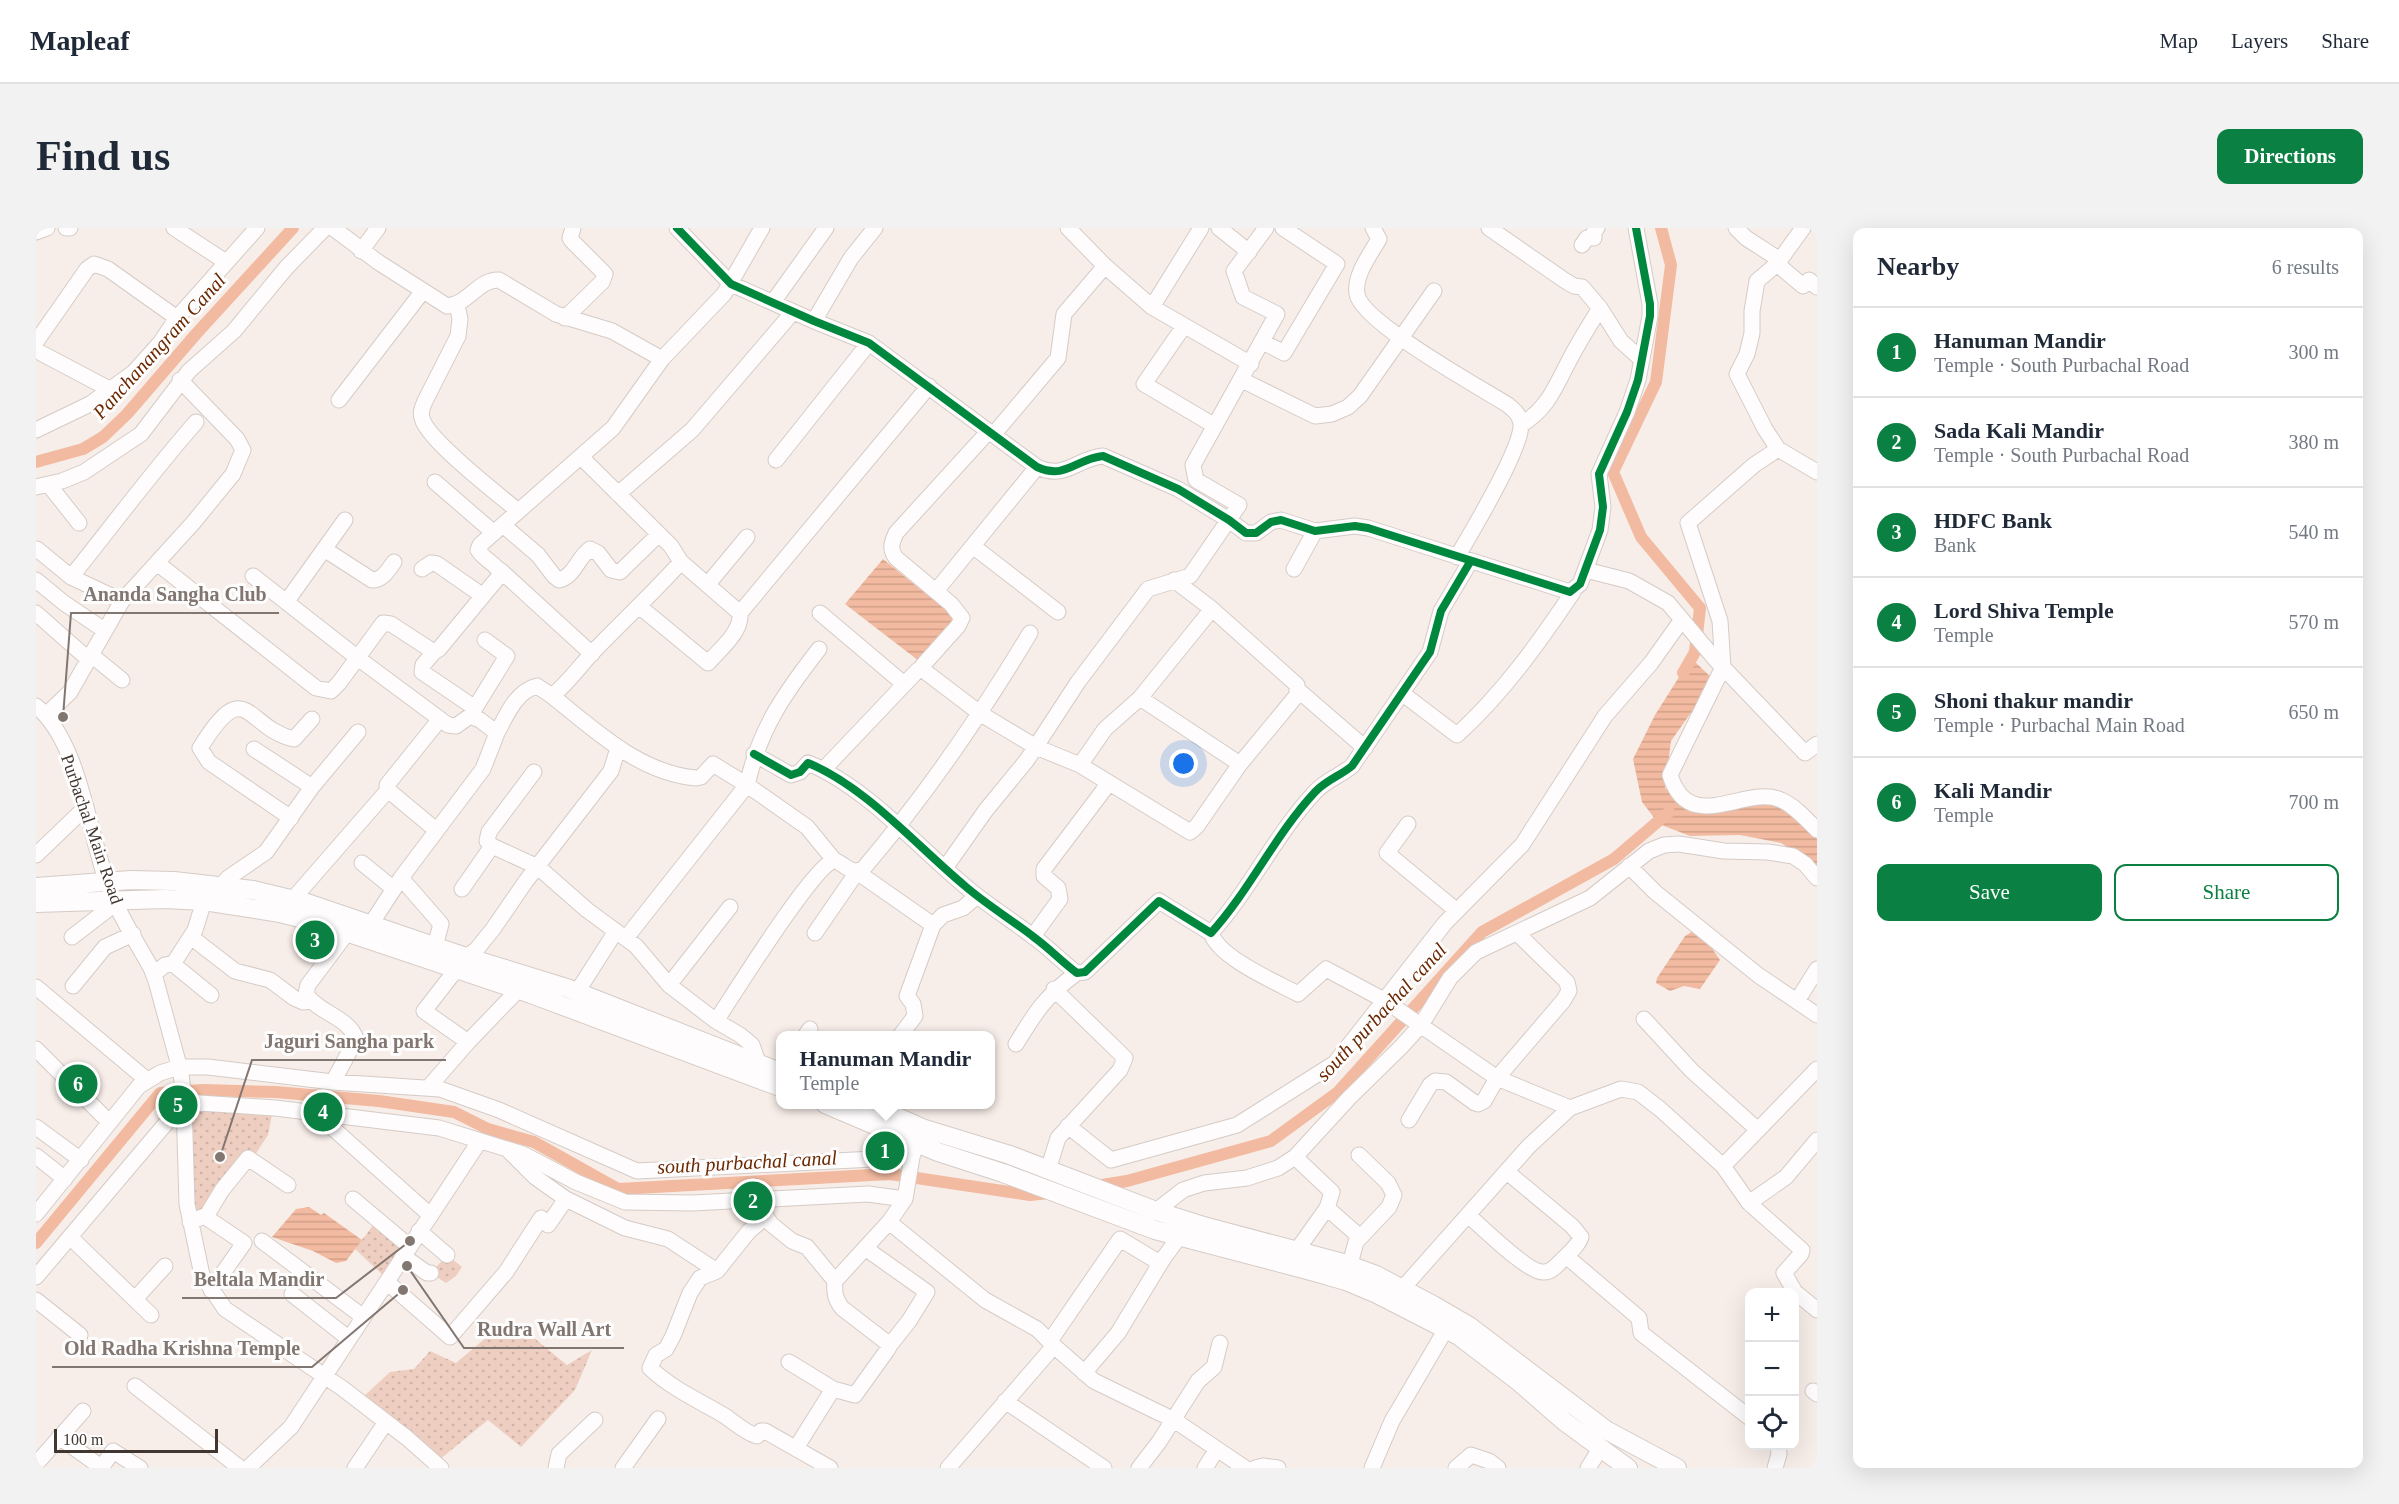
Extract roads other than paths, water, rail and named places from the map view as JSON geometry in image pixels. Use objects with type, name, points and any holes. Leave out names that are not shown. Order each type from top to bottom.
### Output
[{"type":"main road","points":[[36,887],[174,880],[214,897],[280,913],[461,964],[577,992],[775,1072]]},
{"type":"main road","points":[[36,903],[214,897],[253,890],[293,899],[435,946],[461,964],[518,990],[606,1020],[775,1072]]},
{"type":"main road","points":[[834,1109],[914,1152],[1016,1178],[1155,1230],[1348,1273],[1402,1289],[1441,1309],[1491,1341],[1614,1435],[1677,1468]]},
{"type":"main road","points":[[879,1109],[922,1128],[1010,1155],[1148,1208],[1207,1227],[1297,1250],[1348,1273],[1384,1297],[1459,1336],[1600,1449],[1628,1468]]},
{"type":"street","points":[[36,232],[47,228]]},
{"type":"street","points":[[174,228],[226,262]]},
{"type":"street","points":[[36,430],[74,413],[111,390],[134,372],[177,318],[256,228]]},
{"type":"street","points":[[79,523],[43,486],[84,472],[141,434],[180,380],[234,331],[286,268],[326,228]]},
{"type":"street","points":[[333,228],[361,251],[447,306],[457,305],[491,279],[499,280],[565,318],[612,331],[662,359]]},
{"type":"street","points":[[361,251],[378,228]]},
{"type":"street","points":[[565,318],[602,282],[605,274],[572,241],[570,238],[573,228]]},
{"type":"street","points":[[677,228],[731,284],[869,343],[1037,467],[1054,473],[1094,457],[1103,456],[1178,489],[1246,533],[1256,533],[1271,522],[1281,520],[1315,531],[1355,526],[1368,528],[1573,592]]},
{"type":"street","points":[[592,654],[478,550],[480,545],[605,436],[621,418],[662,359],[709,311],[731,284],[762,228]]},
{"type":"street","points":[[773,302],[826,228]]},
{"type":"street","points":[[814,321],[851,258],[875,228]]},
{"type":"street","points":[[1068,228],[1105,266],[1152,307],[1251,364]]},
{"type":"street","points":[[1152,307],[1201,228]]},
{"type":"street","points":[[1219,228],[1249,252]]},
{"type":"street","points":[[945,868],[966,836],[1036,747],[1078,682],[1148,589],[1190,576],[1239,505],[1196,480],[1193,465],[1277,314],[1244,297],[1234,271],[1266,228]]},
{"type":"street","points":[[1283,228],[1337,264],[1360,275]]},
{"type":"street","points":[[1211,933],[1234,908],[1293,819],[1314,793],[1328,780],[1344,773],[1352,766],[1430,652],[1442,610],[1463,559],[1520,435],[1521,425],[1518,413],[1400,338],[1361,304],[1357,296],[1360,275],[1379,239],[1373,228]]},
{"type":"street","points":[[1489,228],[1564,280],[1574,286],[1582,287],[1600,308],[1621,341],[1642,360]]},
{"type":"street","points":[[1582,245],[1589,237],[1594,238],[1597,228]]},
{"type":"street","points":[[1403,694],[1457,735],[1483,711],[1521,666],[1586,570],[1603,516],[1599,482],[1601,469],[1628,412],[1642,360],[1650,316],[1650,304],[1636,228]]},
{"type":"street","points":[[1736,228],[1803,286],[1809,279],[1817,287]]},
{"type":"street","points":[[1803,228],[1778,262],[1757,281],[1752,311],[1752,333],[1747,354],[1737,374],[1765,429],[1778,449],[1817,472]]},
{"type":"street","points":[[111,390],[39,347],[87,269],[94,264],[108,268],[177,318]]},
{"type":"street","points":[[1263,342],[1284,353],[1337,264]]},
{"type":"street","points":[[1105,266],[1064,314],[1058,358],[897,533],[891,543],[892,552],[896,558],[951,603],[962,618],[958,626],[923,666],[923,670],[981,714],[1036,747],[1080,765],[1191,832],[1240,764],[1297,695],[1298,690],[1297,685],[1212,609],[1174,580]]},
{"type":"street","points":[[339,400],[423,291]]},
{"type":"street","points":[[1242,380],[1315,416],[1332,414],[1348,407],[1360,396],[1434,291]]},
{"type":"street","points":[[457,305],[460,320],[458,336],[425,401],[421,418],[435,441],[518,511]]},
{"type":"street","points":[[1521,425],[1536,415],[1551,397],[1569,360],[1600,308]]},
{"type":"street","points":[[618,494],[692,430],[792,312]]},
{"type":"street","points":[[1184,326],[1144,384],[1215,426]]},
{"type":"street","points":[[776,460],[869,343]]},
{"type":"street","points":[[39,709],[70,692],[122,601],[233,474],[241,460],[243,450],[237,439],[180,380]]},
{"type":"street","points":[[740,613],[929,386]]},
{"type":"street","points":[[71,577],[123,513],[155,468],[196,422]]},
{"type":"street","points":[[1778,449],[1754,465],[1688,523],[1720,621],[1719,663],[1670,775],[1673,786],[1691,802],[1712,807],[1753,797],[1781,800],[1816,827]]},
{"type":"street","points":[[580,458],[671,546],[681,562],[740,613],[741,622],[708,663],[640,607]]},
{"type":"street","points":[[936,591],[1037,467]]},
{"type":"street","points":[[435,482],[498,529],[538,555],[559,580],[569,575],[584,553],[590,549],[598,553],[611,570],[620,572],[659,534]]},
{"type":"street","points":[[287,601],[345,520]]},
{"type":"street","points":[[1294,569],[1315,531]]},
{"type":"street","points":[[708,585],[747,537]]},
{"type":"street","points":[[974,547],[1058,612]]},
{"type":"street","points":[[37,549],[71,577],[122,601]]},
{"type":"street","points":[[324,549],[372,580],[378,580],[383,576],[394,562]]},
{"type":"street","points":[[552,696],[566,685],[592,654],[640,607],[681,562]]},
{"type":"street","points":[[157,563],[316,688],[331,691],[359,659],[383,623],[387,622],[434,652]]},
{"type":"street","points":[[422,569],[431,563],[437,564],[483,596]]},
{"type":"street","points":[[497,733],[422,672],[423,665],[498,578],[500,570]]},
{"type":"street","points":[[1586,570],[1629,581],[1668,603],[1719,663],[1806,753],[1817,744]]},
{"type":"street","points":[[254,576],[359,659],[452,726],[473,712],[507,657],[485,640]]},
{"type":"street","points":[[36,580],[64,603],[104,630]]},
{"type":"street","points":[[1080,765],[1106,729],[1140,698],[1212,609]]},
{"type":"street","points":[[820,613],[904,684]]},
{"type":"street","points":[[36,614],[89,657],[122,680]]},
{"type":"street","points":[[1068,1126],[1111,1160],[1237,1125],[1335,1063],[1387,1002],[1457,911],[1522,845],[1605,716],[1686,626]]},
{"type":"street","points":[[815,933],[857,872],[863,869],[899,827],[981,714],[1030,633]]},
{"type":"street","points":[[577,992],[621,934],[747,785],[754,754],[767,725],[790,687],[819,649]]},
{"type":"street","points":[[824,769],[918,670]]},
{"type":"street","points":[[371,924],[436,830],[483,769],[497,733],[512,705],[529,688],[537,686],[618,748],[652,767],[689,777],[701,777],[709,766],[717,765],[807,827],[834,860],[842,863],[850,871],[857,872],[933,925]]},
{"type":"street","points":[[1298,690],[1365,748]]},
{"type":"street","points":[[1140,698],[1240,764]]},
{"type":"street","points":[[291,818],[209,762],[200,748],[230,710],[239,708],[248,711],[284,737],[294,739],[312,719]]},
{"type":"street","name":"Purbachal Main Road","points":[[39,709],[62,740],[86,807],[115,901],[153,974],[178,1066],[184,1100],[186,1196],[197,1219],[202,1275],[225,1309],[324,1375],[441,1468]]},
{"type":"street","points":[[436,830],[388,790],[387,785],[390,778],[440,719]]},
{"type":"street","points":[[173,964],[228,878],[266,852],[312,787],[358,732]]},
{"type":"street","points":[[468,1042],[424,1011],[461,964],[483,941],[611,771],[618,748]]},
{"type":"street","points":[[254,749],[312,787]]},
{"type":"street","points":[[754,754],[791,776],[808,763],[824,769],[853,789],[899,827],[977,896],[1033,936],[1077,973]]},
{"type":"street","points":[[534,772],[489,832],[487,841],[492,846],[538,867],[587,910],[636,946],[669,985],[752,1045],[775,1072]]},
{"type":"street","points":[[1033,936],[1060,899],[1058,888],[1044,876],[1044,869],[1109,783]]},
{"type":"street","points":[[293,899],[388,790]]},
{"type":"street","points":[[36,855],[86,807]]},
{"type":"street","points":[[1408,824],[1387,854],[1457,911]]},
{"type":"street","points":[[1148,1208],[1183,1190],[1204,1183],[1278,1168],[1295,1157],[1418,1023],[1450,978],[1476,952],[1590,898],[1649,851],[1664,845],[1679,844],[1724,851],[1768,852],[1793,856],[1805,864],[1817,878]]},
{"type":"street","points":[[462,889],[492,846]]},
{"type":"street","points":[[716,1021],[776,931],[822,869],[834,860]]},
{"type":"street","points":[[362,863],[397,884],[441,924],[435,946]]},
{"type":"street","points":[[1629,866],[1655,892],[1758,975],[1817,1015]]},
{"type":"street","points":[[903,1031],[915,1016],[913,1004],[907,996],[933,925],[943,915],[963,908],[977,896]]},
{"type":"street","points":[[72,937],[115,901]]},
{"type":"street","points":[[1016,1044],[1036,1011],[1054,989],[1077,973],[1085,972],[1159,901],[1211,933],[1214,941],[1227,953],[1298,994],[1326,969],[1387,1002],[1497,1078],[1570,1108]]},
{"type":"street","points":[[669,985],[730,907]]},
{"type":"street","points":[[333,1082],[356,1039],[353,1030],[310,1001],[306,994],[308,985],[347,933]]},
{"type":"street","points":[[1409,1120],[1430,1085],[1435,1081],[1446,1082],[1478,1104],[1484,1101],[1497,1078],[1569,991],[1567,982],[1517,933]]},
{"type":"street","points":[[73,986],[105,947],[133,934]]},
{"type":"street","points":[[191,937],[235,971],[270,980],[294,998],[303,1002],[310,1001]]},
{"type":"street","points":[[153,974],[165,965],[173,964],[211,995]]},
{"type":"street","points":[[1797,1001],[1817,969]]},
{"type":"street","points":[[36,988],[147,1080]]},
{"type":"street","points":[[1048,1170],[1058,1138],[1120,1070],[1125,1058],[1054,989]]},
{"type":"street","points":[[428,1088],[518,990]]},
{"type":"street","points":[[1644,1018],[1692,1071],[1758,1130]]},
{"type":"street","points":[[36,1049],[109,1122]]},
{"type":"street","points":[[36,1214],[109,1122],[147,1080],[178,1066],[208,1067],[333,1082],[440,1089],[499,1110],[637,1171],[914,1152],[905,1198],[889,1222],[835,1281],[834,1290],[842,1308],[890,1345]]},
{"type":"street","points":[[1724,1166],[1817,1069]]},
{"type":"street","points":[[1402,1289],[1529,1146],[1570,1108],[1621,1089],[1638,1092],[1660,1109],[1724,1166],[1749,1203],[1802,1250],[1784,1274],[1795,1292],[1817,1310]]},
{"type":"street","points":[[36,1277],[184,1100],[275,1108],[439,1128],[523,1154],[576,1182],[625,1202],[692,1203],[868,1194],[905,1198]]},
{"type":"street","points":[[318,1114],[430,1215]]},
{"type":"street","points":[[36,1127],[81,1160]]},
{"type":"street","points":[[1749,1203],[1786,1177],[1817,1140]]},
{"type":"street","points":[[248,1468],[286,1432],[479,1142]]},
{"type":"street","points":[[508,1150],[535,1177],[566,1199],[625,1228],[668,1239],[717,1271]]},
{"type":"street","points":[[1348,1273],[1352,1252],[1360,1237],[1389,1207],[1394,1195],[1391,1188],[1359,1155]]},
{"type":"street","points":[[36,1156],[65,1179]]},
{"type":"street","points":[[1295,1157],[1332,1192],[1327,1208],[1297,1250]]},
{"type":"street","points":[[211,1290],[244,1243],[197,1219],[248,1158],[288,1185]]},
{"type":"street","points":[[1469,1216],[1524,1264],[1545,1273],[1553,1269],[1580,1241],[1580,1233],[1507,1172]]},
{"type":"street","points":[[353,1198],[427,1273],[431,1273]]},
{"type":"street","points":[[755,1198],[771,1224],[792,1241],[807,1247],[835,1281]]},
{"type":"street","points":[[387,1282],[450,1337],[506,1272],[541,1218],[548,1225],[566,1199]]},
{"type":"street","points":[[1327,1208],[1360,1237]]},
{"type":"street","points":[[766,1217],[749,1231],[717,1271],[700,1278],[690,1293],[666,1349],[656,1355],[650,1368],[672,1386],[724,1416],[751,1435],[757,1436],[761,1431],[765,1431],[830,1468]]},
{"type":"street","points":[[889,1222],[985,1300],[1037,1329],[1095,1381],[1174,1420],[1245,1468]]},
{"type":"street","points":[[419,1231],[447,1255]]},
{"type":"street","points":[[70,1237],[151,1315]]},
{"type":"street","points":[[1084,1373],[1118,1334],[1160,1263],[1179,1237]]},
{"type":"street","points":[[948,1468],[1052,1344],[1120,1239],[1160,1263]]},
{"type":"street","points":[[262,1241],[362,1316]]},
{"type":"street","points":[[789,1362],[832,1389],[855,1395],[909,1322],[927,1292],[865,1248]]},
{"type":"street","points":[[1566,1256],[1639,1317],[1641,1333],[1745,1415]]},
{"type":"street","points":[[135,1299],[165,1266]]},
{"type":"street","points":[[291,1294],[348,1338]]},
{"type":"street","points":[[36,1300],[80,1335]]},
{"type":"street","points":[[1372,1468],[1392,1421],[1446,1329]]},
{"type":"street","points":[[1139,1468],[1174,1420],[1198,1381],[1214,1367],[1220,1343]]},
{"type":"street","points":[[135,1386],[240,1468]]},
{"type":"street","points":[[796,1448],[832,1389]]},
{"type":"street","points":[[1005,1401],[1104,1468]]},
{"type":"street","points":[[36,1464],[83,1411]]},
{"type":"street","points":[[623,1468],[658,1419]]},
{"type":"street","points":[[556,1468],[559,1454],[595,1420]]},
{"type":"street","points":[[355,1468],[386,1422]]},
{"type":"street","points":[[60,1437],[101,1468],[113,1451],[140,1468]]},
{"type":"street","points":[[1205,1468],[1217,1449]]},
{"type":"street","points":[[1588,1468],[1600,1449]]},
{"type":"street","points":[[1775,1468],[1778,1450]]},
{"type":"street","points":[[1456,1468],[1470,1455],[1489,1461],[1498,1468]]},
{"type":"street","points":[[1255,1468],[1263,1466],[1278,1468]]},
{"type":"waterway","name":"Panchanangram Canal","points":[[36,462],[83,449],[103,437],[127,414],[293,228]]},
{"type":"waterway","points":[[1661,228],[1671,265],[1656,382],[1613,472],[1641,537],[1700,608],[1695,652],[1683,673]]},
{"type":"waterway","name":"south purbachal canal","points":[[1096,1186],[1127,1181],[1271,1141],[1338,1092],[1482,932],[1614,859],[1669,812]]},
{"type":"waterway","name":"south purbachal canal","points":[[36,1243],[160,1093],[202,1090],[276,1092],[379,1101],[454,1112],[488,1129],[534,1142],[618,1189],[890,1174],[1030,1195],[1049,1193]]},
{"type":"place","name":"Ananda Sangha Club","points":[[63,717]]},
{"type":"place","name":"HDFC Bank","points":[[315,940]]},
{"type":"place","name":"Kali Mandir","points":[[78,1084]]},
{"type":"place","name":"Shoni thakur mandir","points":[[178,1105]]},
{"type":"place","name":"Lord Shiva Temple","points":[[323,1112]]},
{"type":"place","name":"Hanuman Mandir","points":[[885,1151]]},
{"type":"place","name":"Jaguri Sangha park","points":[[220,1157]]},
{"type":"place","name":"Sada Kali Mandir","points":[[753,1201]]},
{"type":"place","name":"Beltala Mandir","points":[[410,1241]]},
{"type":"place","name":"Rudra Wall Art","points":[[407,1266]]},
{"type":"place","name":"Old Radha Krishna Temple","points":[[403,1290]]}]
